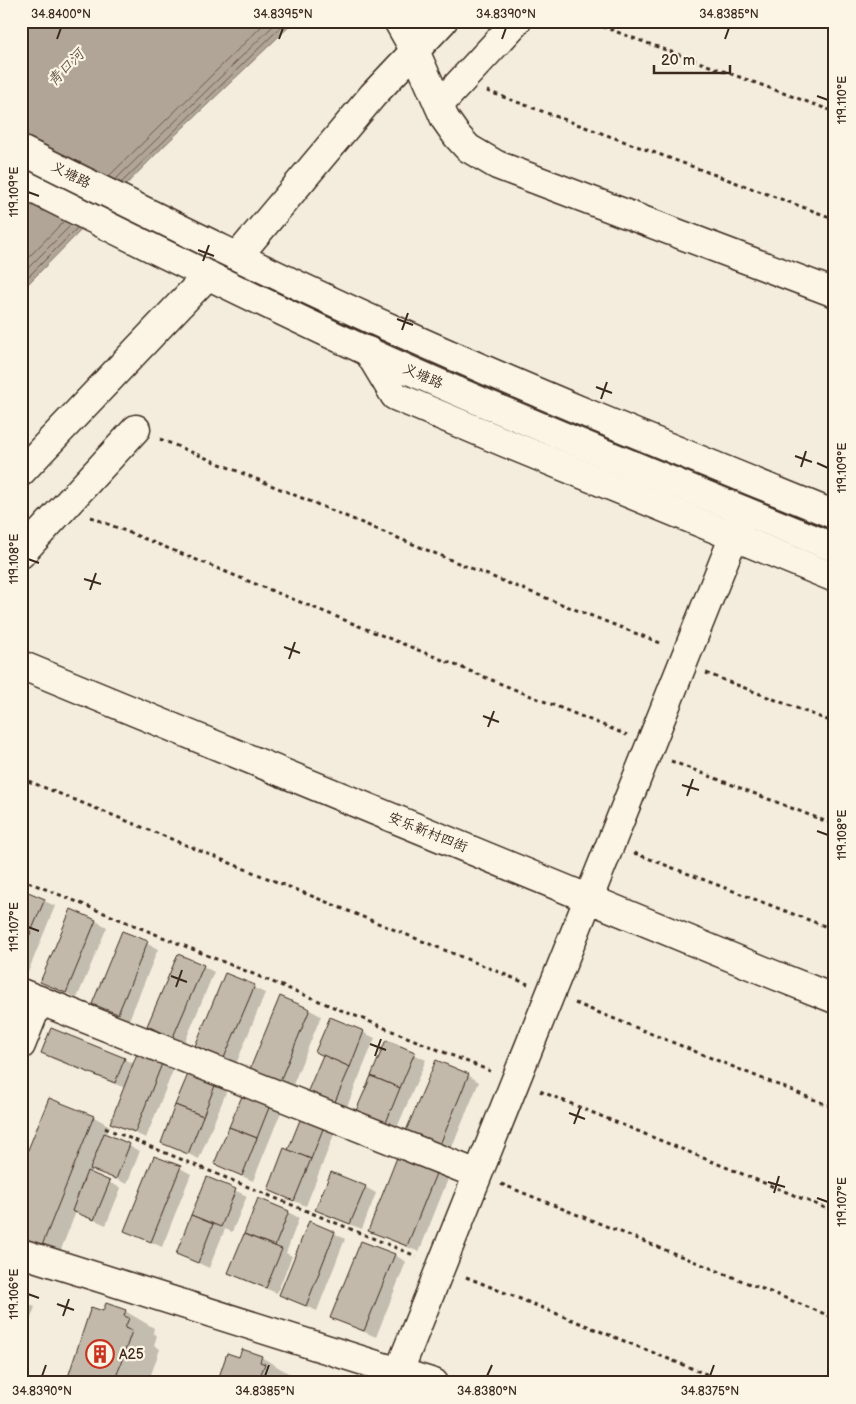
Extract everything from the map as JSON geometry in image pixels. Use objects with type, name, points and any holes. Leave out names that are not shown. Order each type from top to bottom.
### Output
[{"type":"street","points":[[398,21],[415,51],[445,119],[468,148],[497,165],[835,293]]},
{"type":"street","points":[[238,256],[374,95],[444,21]]},
{"type":"street","points":[[439,105],[518,21]]},
{"type":"street","name":"义塘路","points":[[21,150],[200,238],[406,335],[624,429],[835,515]]},
{"type":"street","name":"义塘路","points":[[21,183],[368,351],[603,453],[835,548]]},
{"type":"street","points":[[21,472],[208,275]]},
{"type":"street","points":[[368,351],[395,396],[835,578]]},
{"type":"street","points":[[21,554],[136,429]]},
{"type":"street","points":[[398,1371],[744,511]]},
{"type":"street","name":"安乐新村四街","points":[[21,664],[835,998]]},
{"type":"street","points":[[21,1046],[30,997],[477,1174]]},
{"type":"street","points":[[21,1253],[434,1383]]},
{"type":"path","points":[[587,21],[835,112]]},
{"type":"path","points":[[460,82],[835,219]]},
{"type":"path","points":[[136,429],[480,572],[835,723]]},
{"type":"path","points":[[65,506],[835,825]]},
{"type":"path","points":[[21,778],[835,1108]]},
{"type":"path","points":[[610,844],[835,930]]},
{"type":"path","points":[[21,879],[835,1212]]},
{"type":"path","points":[[105,1128],[728,1383]]},
{"type":"path","points":[[477,1174],[835,1318]]},
{"type":"water","name":"青口河","points":[[21,21],[295,21],[165,145],[21,291]]},
{"type":"building","points":[[21,889],[45,899],[21,955]]},
{"type":"building","points":[[71,909],[96,920],[66,993],[40,982]]},
{"type":"building","points":[[122,931],[148,941],[118,1014],[92,1004]]},
{"type":"building","points":[[178,954],[204,965],[173,1037],[147,1026]]},
{"type":"building","points":[[225,973],[255,985],[224,1058],[195,1046]]},
{"type":"building","points":[[280,996],[310,1009],[280,1081],[250,1069]]},
{"type":"building","points":[[330,1017],[364,1031],[350,1067],[315,1052]]},
{"type":"building","points":[[51,1028],[125,1058],[115,1083],[41,1053]]},
{"type":"building","points":[[386,1040],[415,1052],[400,1088],[371,1076]]},
{"type":"building","points":[[140,1046],[165,1056],[135,1132],[110,1123]]},
{"type":"building","points":[[323,1055],[350,1067],[334,1104],[307,1093]]},
{"type":"building","points":[[436,1060],[469,1074],[439,1147],[405,1133]]},
{"type":"building","points":[[191,1067],[218,1078],[203,1116],[175,1105]]},
{"type":"building","points":[[371,1076],[400,1088],[385,1125],[355,1113]]},
{"type":"building","points":[[245,1089],[272,1100],[257,1138],[229,1127]]},
{"type":"building","points":[[49,1098],[94,1116],[39,1253],[21,1246],[21,1167]]},
{"type":"building","points":[[175,1105],[203,1116],[188,1154],[161,1143]]},
{"type":"building","points":[[302,1115],[325,1124],[311,1159],[288,1150]]},
{"type":"building","points":[[229,1127],[257,1138],[242,1176],[214,1164]]},
{"type":"building","points":[[104,1133],[130,1144],[116,1179],[90,1169]]},
{"type":"building","points":[[284,1148],[311,1159],[294,1201],[268,1190]]},
{"type":"building","points":[[398,1155],[437,1171],[407,1246],[368,1231]]},
{"type":"building","points":[[154,1156],[181,1166],[151,1242],[124,1231]]},
{"type":"building","points":[[87,1171],[110,1181],[94,1220],[72,1211]]},
{"type":"building","points":[[331,1172],[366,1186],[350,1224],[315,1210]]},
{"type":"building","points":[[207,1177],[236,1189],[221,1227],[191,1215]]},
{"type":"building","points":[[258,1198],[289,1211],[275,1246],[244,1234]]},
{"type":"building","points":[[191,1215],[213,1224],[198,1263],[176,1254]]},
{"type":"building","points":[[309,1221],[335,1232],[306,1306],[279,1295]]},
{"type":"building","points":[[244,1234],[282,1249],[266,1288],[228,1273]]},
{"type":"building","points":[[361,1241],[395,1254],[364,1331],[330,1318]]},
{"type":"building","name":"A25","points":[[106,1303],[126,1310],[124,1316],[129,1318],[125,1328],[132,1331],[114,1383],[78,1383],[79,1381],[68,1377],[91,1307],[103,1311]]},
{"type":"building","points":[[242,1349],[262,1356],[260,1362],[265,1364],[261,1374],[268,1377],[266,1383],[217,1383],[227,1353],[239,1357]]},
{"type":"place","name":"A25","points":[[100,1354]]}]
